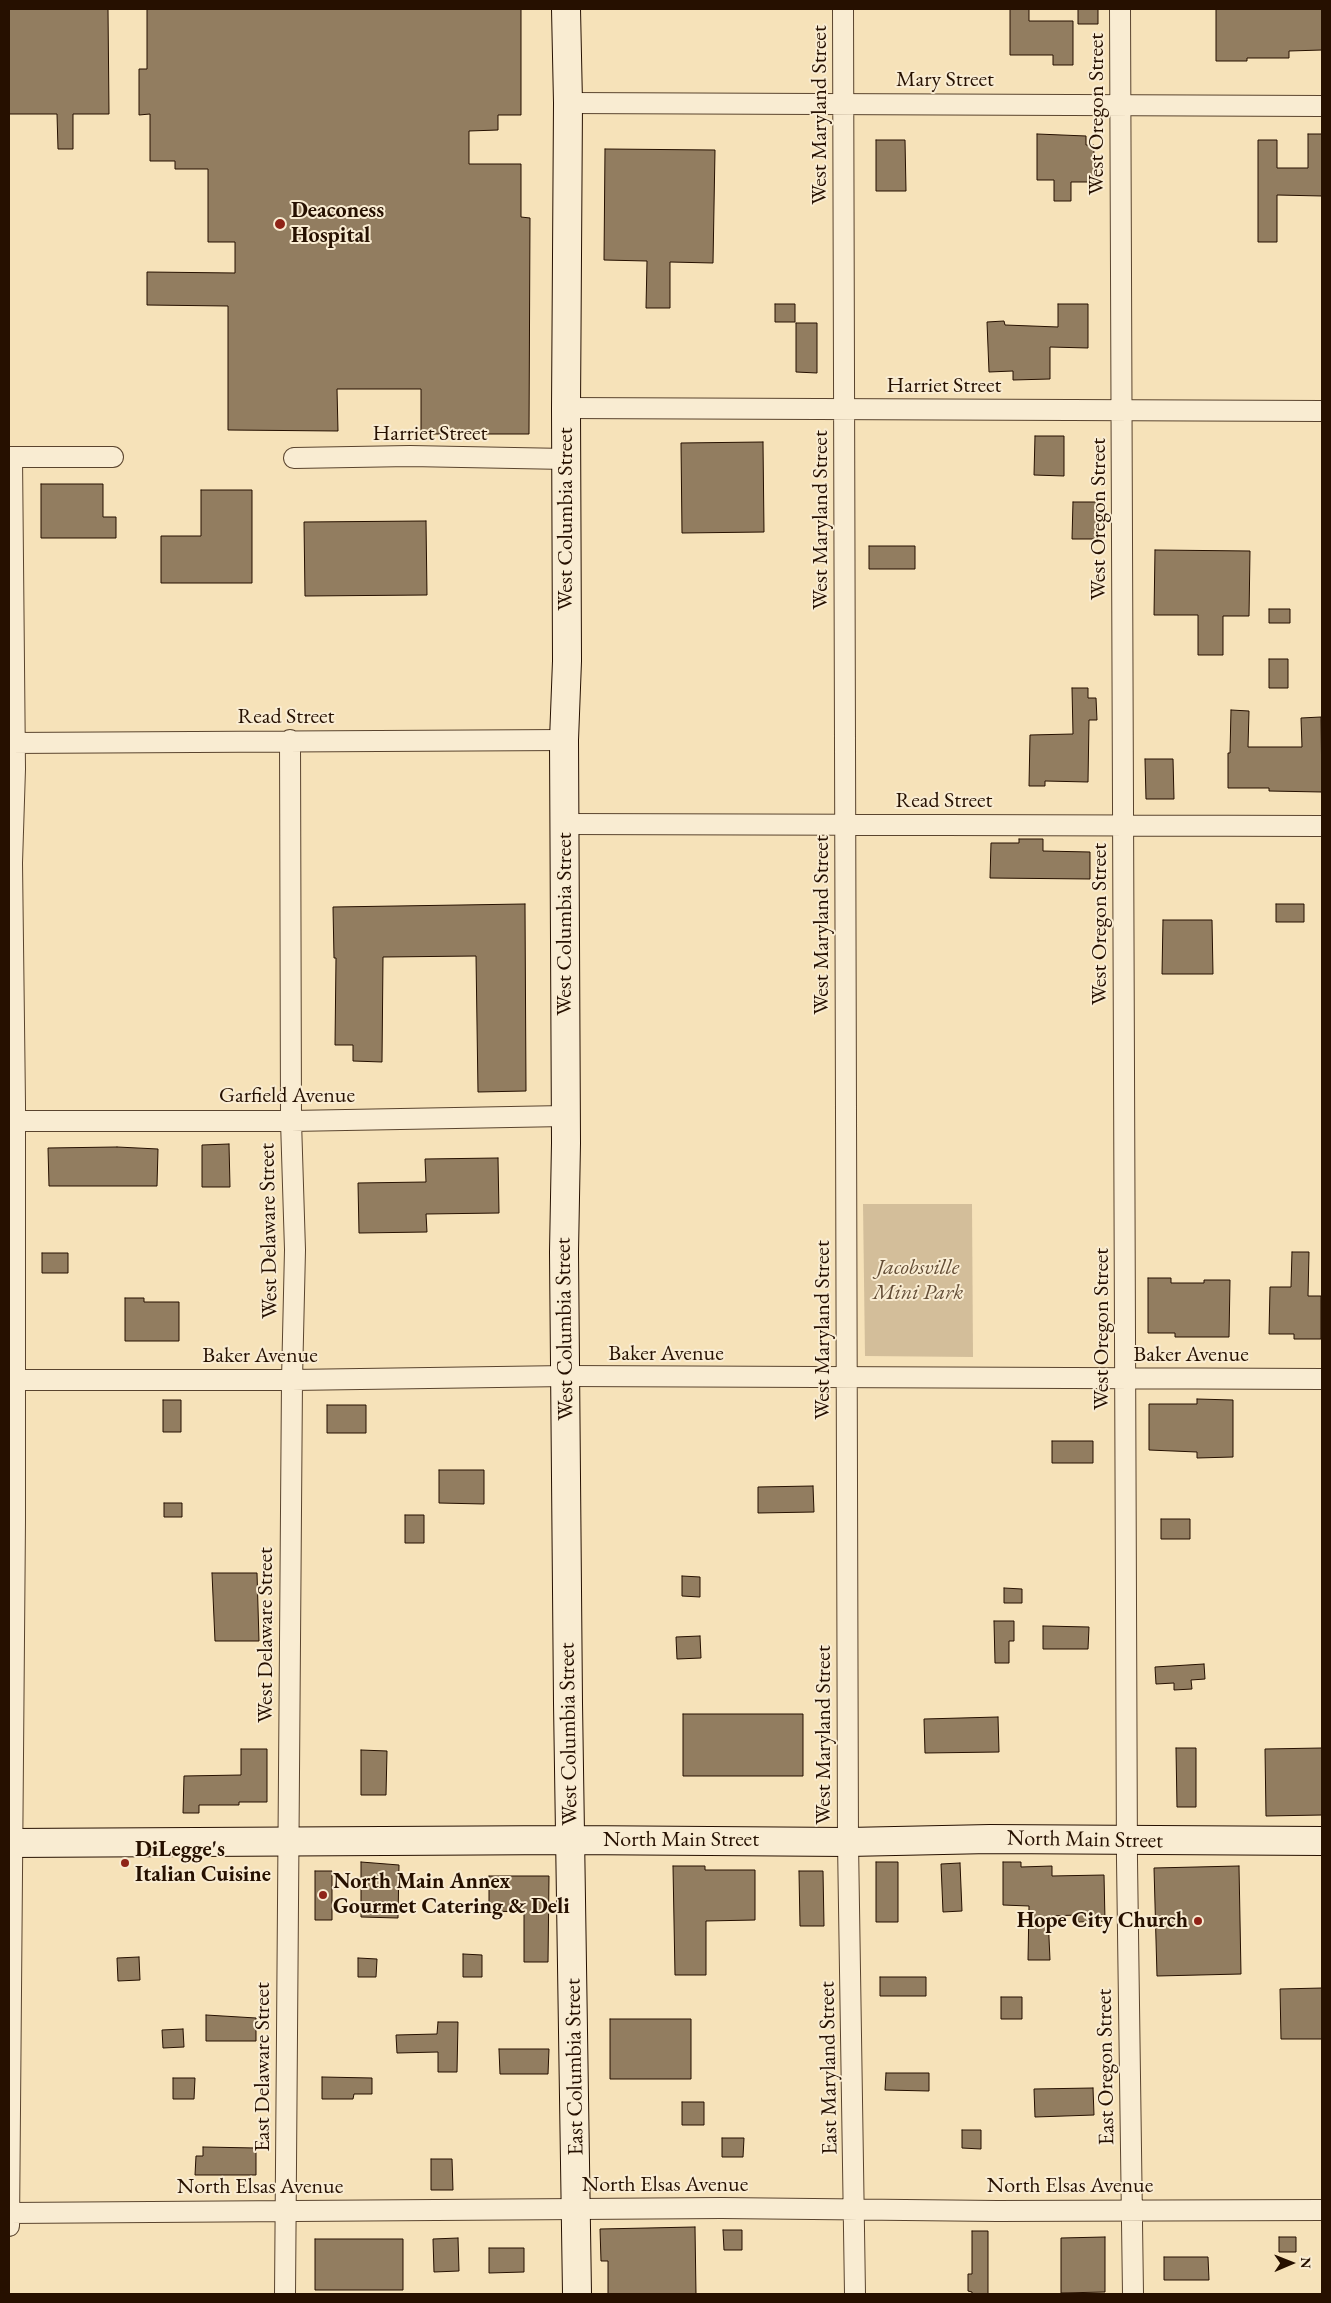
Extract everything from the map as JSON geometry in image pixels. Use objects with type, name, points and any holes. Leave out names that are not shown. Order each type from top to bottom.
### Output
[{"type":"main road","name":"West Columbia Street","points":[[566,9],[568,103],[567,661],[564,740],[565,1116],[568,1702],[571,1840]]},
{"type":"main road","name":"North Main Street","points":[[10,1843],[571,1840],[848,1842],[990,1839],[1322,1842]]},
{"type":"main road","name":"East Columbia Street","points":[[571,1840],[577,2294]]},
{"type":"street","name":"West Maryland Street","points":[[844,9],[848,1842]]},
{"type":"street","name":"West Oregon Street","points":[[1120,9],[1127,1840]]},
{"type":"street","name":"Mary Street","points":[[568,103],[1322,106]]},
{"type":"street","name":"Harriet Street","points":[[566,408],[1322,411]]},
{"type":"street","name":"Harriet Street","points":[[294,458],[410,456],[566,459]]},
{"type":"street","points":[[9,2226],[12,1993],[10,1843],[12,743],[10,457],[113,458]]},
{"type":"street","name":"West Delaware Street","points":[[289,1841],[292,1380],[296,1250],[291,1121],[290,740]]},
{"type":"street","name":"Read Street","points":[[12,743],[564,740]]},
{"type":"street","name":"Read Street","points":[[565,824],[1322,826]]},
{"type":"street","name":"Garfield Avenue","points":[[12,1121],[291,1121],[565,1116]]},
{"type":"street","name":"Baker Avenue","points":[[12,1380],[292,1380],[566,1376],[1322,1379]]},
{"type":"street","name":"East Oregon Street","points":[[1127,1840],[1133,2294]]},
{"type":"street","name":"East Delaware Street","points":[[285,2294],[289,1841]]},
{"type":"street","name":"East Maryland Street","points":[[848,1842],[855,2294]]},
{"type":"street","name":"North Elsas Avenue","points":[[9,2213],[577,2209],[1322,2210]]},
{"type":"green space","name":"Jacobsville Mini Park","points":[[863,1204],[972,1204],[973,1357],[865,1356]]},
{"type":"building","points":[[9,9],[108,9],[109,114],[73,114],[73,149],[58,149],[57,114],[9,114]]},
{"type":"building","points":[[147,9],[521,9],[521,115],[498,115],[498,130],[469,131],[469,164],[521,164],[521,217],[530,218],[529,434],[421,434],[421,389],[337,389],[338,431],[228,430],[228,306],[147,305],[147,272],[235,273],[235,242],[208,242],[208,169],[175,169],[175,161],[150,161],[150,114],[139,115],[139,69],[147,69]]},
{"type":"building","points":[[1010,9],[1029,9],[1029,21],[1073,21],[1073,65],[1053,65],[1053,55],[1010,55]]},
{"type":"building","points":[[1078,9],[1098,9],[1098,24],[1078,24]]},
{"type":"building","points":[[1216,9],[1322,9],[1322,50],[1289,51],[1289,58],[1247,58],[1247,61],[1216,61]]},
{"type":"building","points":[[1037,134],[1086,136],[1086,145],[1094,145],[1094,182],[1071,182],[1071,201],[1054,201],[1054,180],[1037,180]]},
{"type":"building","points":[[1308,134],[1322,134],[1322,196],[1277,195],[1277,242],[1258,242],[1258,140],[1277,140],[1277,168],[1308,168]]},
{"type":"building","points":[[876,140],[905,140],[906,191],[876,191]]},
{"type":"building","points":[[605,149],[715,150],[713,263],[670,262],[670,308],[646,308],[647,261],[604,260]]},
{"type":"building","points":[[775,304],[795,304],[795,322],[775,322]]},
{"type":"building","points":[[1058,304],[1088,304],[1088,348],[1050,347],[1050,379],[1013,380],[1013,371],[989,372],[987,322],[1004,321],[1005,325],[1058,327]]},
{"type":"building","points":[[796,323],[817,323],[817,373],[796,372]]},
{"type":"building","points":[[1035,436],[1064,436],[1064,476],[1034,475]]},
{"type":"building","points":[[763,442],[764,532],[682,533],[681,443]]},
{"type":"building","points":[[41,484],[103,484],[103,517],[116,517],[116,538],[41,538]]},
{"type":"building","points":[[201,490],[252,490],[252,583],[161,583],[161,536],[201,536]]},
{"type":"building","points":[[1073,502],[1096,502],[1096,539],[1072,539]]},
{"type":"building","points":[[426,521],[427,595],[305,596],[304,522]]},
{"type":"building","points":[[869,546],[915,546],[915,569],[869,569]]},
{"type":"building","points":[[1155,550],[1250,551],[1249,616],[1223,616],[1223,655],[1198,655],[1198,615],[1154,615]]},
{"type":"building","points":[[1269,609],[1290,609],[1290,623],[1269,623]]},
{"type":"building","points":[[1269,659],[1288,659],[1288,688],[1269,688]]},
{"type":"building","points":[[1072,688],[1088,688],[1088,698],[1096,698],[1097,720],[1089,720],[1088,782],[1045,781],[1045,786],[1029,786],[1030,735],[1073,734]]},
{"type":"building","points":[[1231,710],[1249,711],[1248,747],[1302,747],[1301,718],[1321,717],[1322,792],[1269,791],[1269,788],[1228,788]]},
{"type":"building","points":[[1145,759],[1173,759],[1174,799],[1146,799]]},
{"type":"building","points":[[1019,839],[1043,839],[1043,851],[1090,852],[1090,879],[990,878],[991,843],[1019,843]]},
{"type":"building","points":[[525,904],[526,1091],[478,1092],[476,956],[383,957],[382,1062],[353,1061],[353,1045],[335,1045],[336,958],[334,958],[333,907]]},
{"type":"building","points":[[1276,904],[1304,904],[1304,922],[1276,922]]},
{"type":"building","points":[[1163,920],[1212,920],[1213,974],[1162,974]]},
{"type":"building","points":[[229,1144],[230,1187],[202,1187],[202,1145]]},
{"type":"building","points":[[117,1147],[158,1149],[157,1186],[49,1186],[48,1148]]},
{"type":"building","points":[[498,1158],[499,1213],[426,1214],[427,1232],[359,1233],[358,1183],[426,1182],[425,1159]]},
{"type":"building","points":[[1292,1252],[1309,1252],[1308,1296],[1321,1296],[1321,1339],[1294,1339],[1294,1334],[1269,1334],[1270,1287],[1291,1287]]},
{"type":"building","points":[[42,1253],[68,1253],[68,1273],[42,1273]]},
{"type":"building","points":[[1148,1278],[1171,1278],[1171,1283],[1204,1283],[1204,1280],[1230,1280],[1229,1337],[1175,1337],[1175,1333],[1148,1333]]},
{"type":"building","points":[[125,1298],[144,1298],[144,1302],[179,1302],[179,1341],[125,1341]]},
{"type":"building","points":[[1197,1399],[1233,1400],[1233,1457],[1197,1458],[1197,1452],[1149,1450],[1149,1404],[1197,1404]]},
{"type":"building","points":[[163,1400],[181,1400],[181,1432],[163,1432]]},
{"type":"building","points":[[327,1405],[366,1405],[366,1433],[327,1433]]},
{"type":"building","points":[[1052,1441],[1093,1441],[1093,1463],[1052,1463]]},
{"type":"building","points":[[439,1470],[484,1470],[484,1504],[439,1503]]},
{"type":"building","points":[[813,1486],[814,1512],[758,1513],[758,1487]]},
{"type":"building","points":[[164,1503],[182,1503],[182,1517],[164,1517]]},
{"type":"building","points":[[405,1515],[424,1515],[424,1543],[405,1543]]},
{"type":"building","points":[[1161,1519],[1190,1519],[1190,1539],[1161,1539]]},
{"type":"building","points":[[212,1573],[257,1573],[259,1641],[215,1641]]},
{"type":"building","points":[[682,1576],[700,1577],[700,1597],[682,1596]]},
{"type":"building","points":[[1004,1588],[1022,1589],[1022,1603],[1004,1603]]},
{"type":"building","points":[[994,1621],[1014,1621],[1014,1641],[1009,1641],[1009,1663],[995,1663]]},
{"type":"building","points":[[1043,1626],[1089,1627],[1088,1649],[1043,1649]]},
{"type":"building","points":[[700,1636],[701,1658],[677,1659],[676,1637]]},
{"type":"building","points":[[1204,1664],[1205,1679],[1191,1680],[1192,1689],[1174,1690],[1174,1683],[1156,1684],[1155,1667]]},
{"type":"building","points":[[683,1714],[803,1714],[803,1776],[683,1776]]},
{"type":"building","points":[[998,1717],[999,1752],[925,1753],[924,1719]]},
{"type":"building","points":[[1176,1748],[1196,1748],[1196,1807],[1177,1807]]},
{"type":"building","points":[[1322,1748],[1322,1815],[1266,1816],[1265,1749]]},
{"type":"building","points":[[241,1749],[267,1749],[267,1802],[239,1802],[239,1805],[199,1805],[199,1813],[183,1813],[184,1776],[241,1775]]},
{"type":"building","points":[[361,1750],[387,1751],[386,1795],[361,1795]]},
{"type":"building","points":[[361,1862],[399,1865],[398,1918],[361,1917]]},
{"type":"building","points":[[876,1862],[898,1862],[898,1922],[876,1922]]},
{"type":"building","points":[[1003,1862],[1021,1862],[1021,1867],[1052,1866],[1052,1876],[1104,1875],[1105,1921],[1078,1922],[1078,1915],[1048,1916],[1050,1960],[1028,1960],[1029,1906],[1003,1905]]},
{"type":"building","points":[[960,1863],[962,1911],[943,1912],[941,1864]]},
{"type":"building","points":[[673,1866],[705,1866],[705,1870],[755,1870],[755,1920],[706,1921],[706,1975],[675,1975]]},
{"type":"building","name":"Hope City Church","points":[[1239,1866],[1241,1974],[1157,1976],[1154,1868]]},
{"type":"building","name":"North Main Annex Gourmet Catering & Deli","points":[[315,1871],[332,1871],[332,1920],[315,1920]]},
{"type":"building","points":[[799,1871],[823,1871],[824,1926],[800,1926]]},
{"type":"building","points":[[489,1876],[549,1876],[548,1962],[524,1962],[524,1912],[489,1911]]},
{"type":"building","points":[[463,1954],[482,1955],[482,1977],[463,1977]]},
{"type":"building","points":[[139,1957],[140,1980],[118,1981],[117,1958]]},
{"type":"building","points":[[358,1958],[377,1959],[376,1977],[358,1977]]},
{"type":"building","points":[[880,1977],[926,1977],[926,1996],[880,1996]]},
{"type":"building","points":[[1322,1988],[1322,2039],[1281,2039],[1280,1989]]},
{"type":"building","points":[[1001,1997],[1022,1997],[1022,2019],[1001,2019]]},
{"type":"building","points":[[206,2015],[256,2018],[256,2041],[206,2041]]},
{"type":"building","points":[[610,2019],[691,2019],[691,2079],[610,2079]]},
{"type":"building","points":[[438,2022],[458,2022],[457,2072],[438,2072],[438,2052],[397,2053],[396,2035],[437,2034]]},
{"type":"building","points":[[183,2029],[184,2047],[163,2048],[162,2030]]},
{"type":"building","points":[[499,2049],[549,2049],[548,2074],[500,2074]]},
{"type":"building","points":[[886,2073],[929,2073],[929,2091],[885,2090]]},
{"type":"building","points":[[322,2077],[372,2078],[372,2094],[354,2094],[353,2099],[322,2099]]},
{"type":"building","points":[[173,2078],[195,2078],[194,2099],[173,2099]]},
{"type":"building","points":[[1093,2088],[1094,2115],[1035,2117],[1034,2089]]},
{"type":"building","points":[[682,2102],[704,2102],[704,2125],[682,2125]]},
{"type":"building","points":[[962,2130],[981,2130],[981,2149],[962,2148]]},
{"type":"building","points":[[722,2138],[744,2138],[743,2157],[722,2157]]},
{"type":"building","points":[[203,2147],[256,2148],[256,2175],[195,2175],[196,2156],[203,2156]]},
{"type":"building","points":[[431,2159],[452,2159],[453,2190],[431,2190]]},
{"type":"building","points":[[695,2227],[696,2294],[608,2294],[608,2261],[601,2261],[600,2229]]},
{"type":"building","points":[[723,2230],[742,2230],[742,2250],[724,2250]]},
{"type":"building","points":[[972,2231],[988,2231],[988,2294],[972,2294],[972,2292],[968,2291],[968,2274],[972,2274]]},
{"type":"building","points":[[1105,2237],[1105,2292],[1061,2293],[1061,2238]]},
{"type":"building","points":[[1279,2237],[1296,2237],[1296,2252],[1279,2252]]},
{"type":"building","points":[[458,2238],[459,2271],[434,2272],[433,2239]]},
{"type":"building","points":[[315,2239],[403,2239],[403,2290],[315,2290]]},
{"type":"building","points":[[489,2248],[524,2248],[524,2272],[489,2273]]},
{"type":"building","points":[[1164,2257],[1208,2257],[1209,2280],[1164,2280]]},
{"type":"place","name":"Deaconess Hospital","points":[[280,224]]},
{"type":"place","name":"DiLegge's Italian Cuisine","points":[[125,1863]]},
{"type":"place","name":"North Main Annex Gourmet Catering & Deli","points":[[323,1895]]},
{"type":"place","name":"Hope City Church","points":[[1198,1921]]}]
